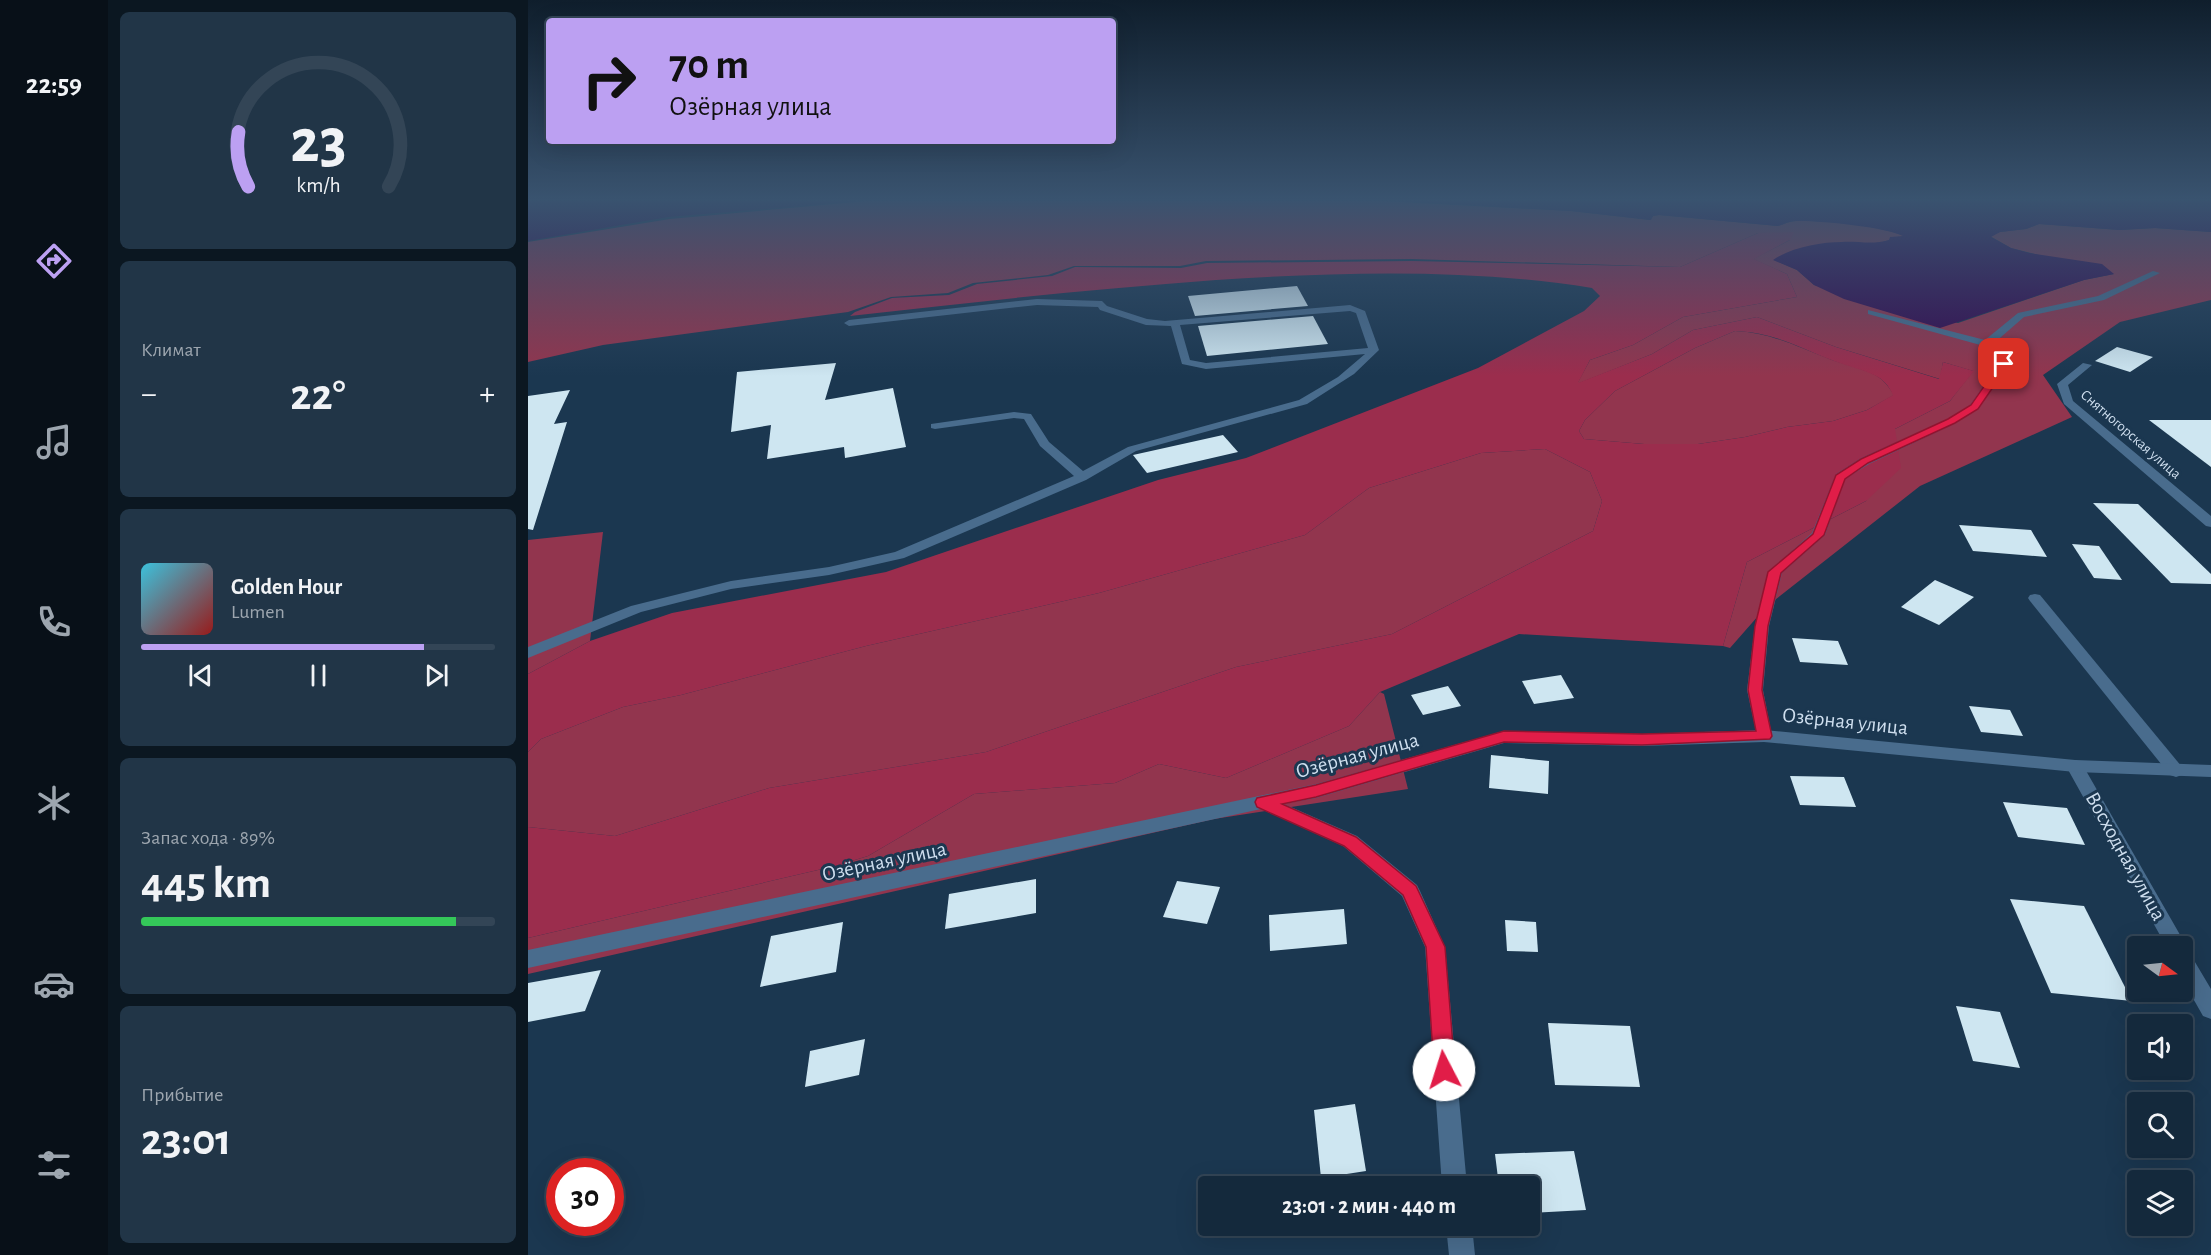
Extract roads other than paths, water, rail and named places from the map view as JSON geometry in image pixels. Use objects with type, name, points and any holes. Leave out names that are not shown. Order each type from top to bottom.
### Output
[{"type":"street","points":[[1987,344],[2021,315],[2101,298],[2156,273]]},
{"type":"street","points":[[849,323],[1037,302],[1102,304],[1103,308],[1155,324],[1350,308],[1360,311],[1374,350]]},
{"type":"street","points":[[1764,736],[1755,690],[1762,626],[1775,572],[1818,535],[1840,477],[1864,461],[1952,421],[1974,407],[2004,364],[1987,344],[1871,312]]},
{"type":"street","points":[[1175,323],[1186,362],[1194,365],[1206,366],[1374,350]]},
{"type":"street","points":[[528,653],[636,609],[731,585],[829,570],[899,555],[1082,477],[1132,449],[1304,402],[1358,366],[1374,350]]},
{"type":"street","name":"Снятногорская улица","points":[[2087,365],[2062,384],[2068,402],[2211,523]]},
{"type":"street","points":[[935,426],[1014,415],[1027,417],[1032,421],[1044,444],[1082,477]]},
{"type":"street","points":[[2035,598],[2176,771]]},
{"type":"street","name":"Озёрная улица","points":[[528,959],[1316,791],[1504,737],[1642,740],[1764,736],[2075,766],[2211,771]]},
{"type":"street","name":"Восходная улица","points":[[2075,766],[2170,936]]},
{"type":"street","points":[[1263,802],[1350,841],[1410,891],[1435,947],[1454,1176]]},
{"type":"street","points":[[2193,977],[2211,1009]]},
{"type":"street","points":[[1460,1236],[1462,1255]]}]
